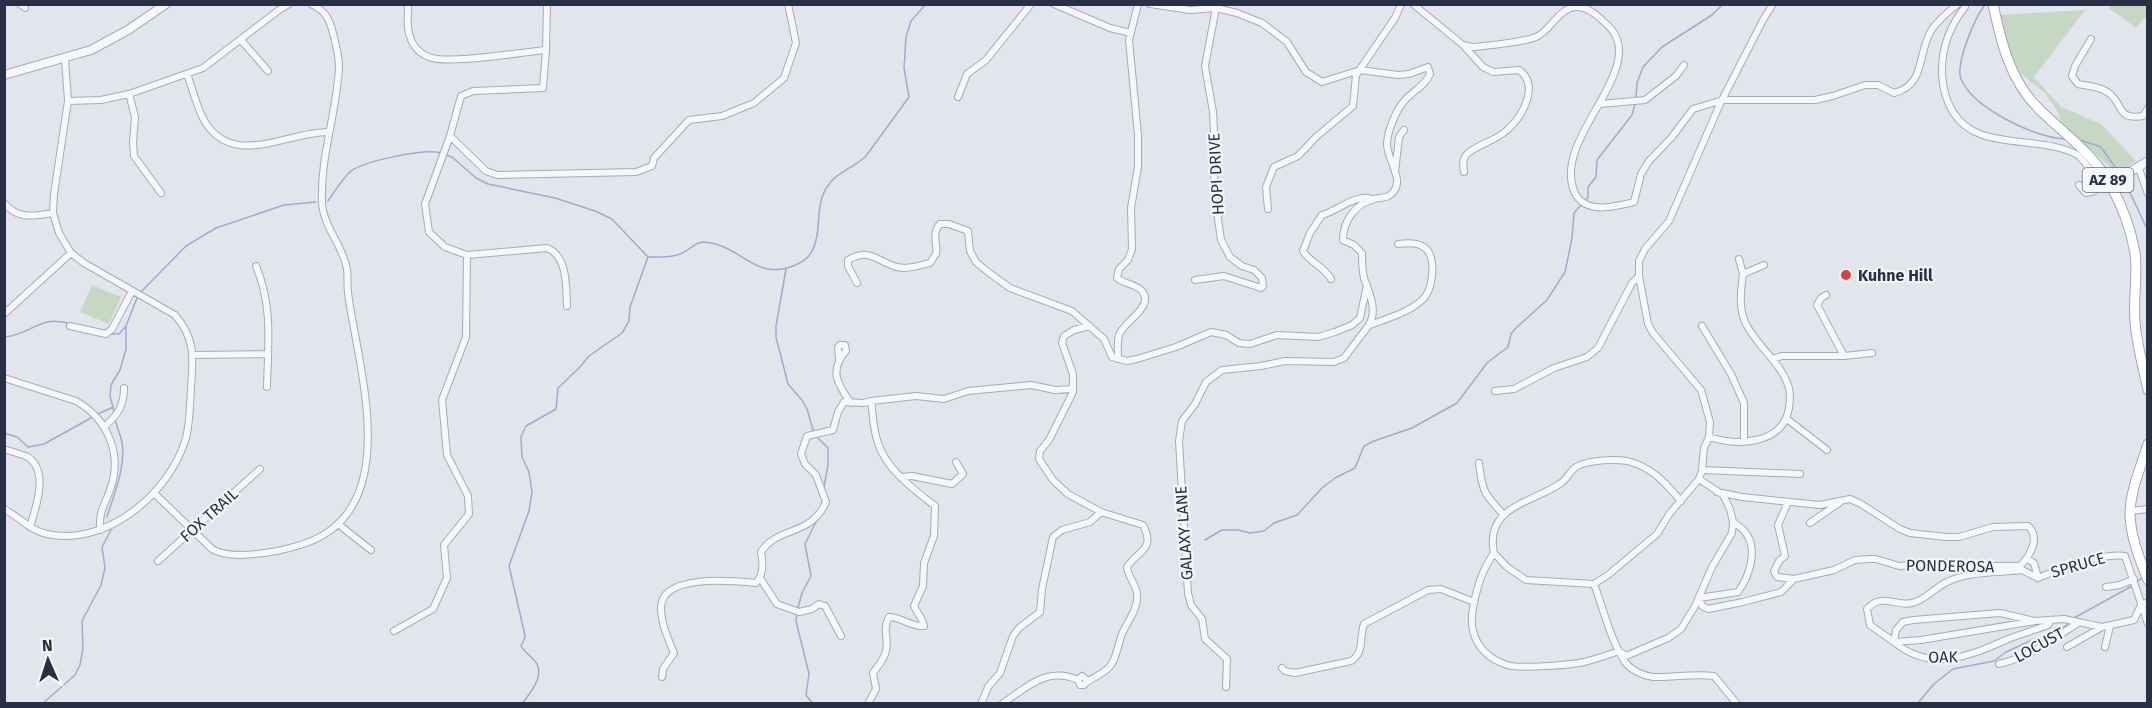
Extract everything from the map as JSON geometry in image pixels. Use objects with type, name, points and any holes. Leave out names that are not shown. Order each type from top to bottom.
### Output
[{"type":"main road","name":"AZ 89","points":[[1993,4],[2006,56],[2022,87],[2037,106],[2098,165],[2124,214],[2135,254],[2135,319],[2148,390]]},
{"type":"main road","points":[[2148,444],[2130,511],[2132,532],[2148,580]]},
{"type":"street","points":[[4,75],[91,50],[113,39],[166,4]]},
{"type":"street","points":[[68,101],[101,100],[129,94],[202,68],[289,4]]},
{"type":"street","points":[[154,493],[212,549],[220,554],[236,555],[288,549],[317,540],[338,524],[358,495],[366,470],[368,446],[366,392],[351,312],[347,270],[325,221],[322,206],[321,183],[339,66],[338,55],[328,19],[319,8],[311,4]]},
{"type":"street","points":[[408,4],[407,25],[412,42],[418,51],[429,58],[467,58],[546,50]]},
{"type":"street","points":[[547,4],[543,88],[473,91],[461,96],[450,136],[425,204],[429,232],[445,247],[467,255],[547,248],[555,251],[561,261],[567,306]]},
{"type":"street","points":[[450,136],[486,171],[496,175],[636,172],[652,166],[654,158],[689,120],[722,116],[754,103],[784,78],[796,43],[788,4]]},
{"type":"street","points":[[958,97],[966,74],[986,60],[1031,4]]},
{"type":"street","points":[[1054,4],[1110,28],[1131,33]]},
{"type":"street","points":[[1118,359],[1119,334],[1143,306],[1145,298],[1143,292],[1136,286],[1117,278],[1119,269],[1128,260],[1132,249],[1131,208],[1138,167],[1137,113],[1129,40],[1138,4]]},
{"type":"street","points":[[1150,4],[1190,10],[1216,8],[1262,23],[1287,42],[1306,72],[1315,80],[1322,82],[1360,70],[1398,75],[1409,74],[1428,67],[1430,75],[1427,82],[1403,102],[1387,140],[1387,153],[1395,172]]},
{"type":"street","points":[[1268,209],[1266,187],[1274,167],[1298,156],[1329,125],[1353,106],[1356,75],[1395,18],[1401,4]]},
{"type":"street","points":[[1413,4],[1463,45],[1483,67],[1493,72],[1519,70],[1529,83],[1530,93],[1509,129],[1467,154],[1462,165],[1464,172]]},
{"type":"street","points":[[1681,501],[1655,472],[1629,461],[1588,462],[1575,467],[1561,483],[1524,501],[1504,515],[1494,528],[1491,540],[1494,553],[1507,567],[1526,580],[1594,584],[1656,534],[1699,479],[1704,448],[1709,438],[1710,422],[1701,390],[1648,324],[1639,276],[1639,261],[1645,249],[1669,221],[1723,100],[1773,4]]},
{"type":"street","points":[[1463,45],[1473,47],[1537,37],[1561,14],[1574,7],[1586,8],[1614,30],[1619,45],[1617,65],[1571,162],[1572,185],[1578,201],[1585,206],[1599,207],[1634,202],[1641,174],[1693,109],[1723,100],[1815,100],[1865,85],[1878,85],[1894,93],[1905,90],[1914,80],[1931,32],[1941,18],[1958,4]]},
{"type":"street","points":[[1965,4],[1954,21],[1944,45],[1942,71],[1944,95],[1949,107],[1961,122],[1979,134],[2065,150],[2080,157],[2097,182],[2091,193],[2086,193],[2079,185]]},
{"type":"street","name":"HOPI DRIVE","points":[[1195,280],[1224,276],[1261,288],[1263,286],[1262,278],[1254,270],[1230,258],[1221,240],[1214,191],[1213,111],[1205,66],[1216,8]]},
{"type":"street","points":[[2091,39],[2075,66],[2072,76],[2079,84],[2101,88],[2112,95],[2120,110],[2132,117],[2143,116],[2148,108]]},
{"type":"street","points":[[241,40],[268,71]]},
{"type":"street","points":[[4,509],[30,527],[45,534],[82,535],[100,530],[138,508],[154,493],[177,459],[186,438],[193,354],[184,325],[175,315],[84,263],[71,253],[59,233],[53,213],[68,101],[65,59]]},
{"type":"street","points":[[1600,104],[1646,100],[1676,76],[1684,65]]},
{"type":"street","points":[[188,74],[205,122],[217,136],[237,146],[259,147],[314,132],[329,132]]},
{"type":"street","points":[[129,94],[135,117],[134,156],[161,193]]},
{"type":"street","points":[[1369,325],[1372,320],[1373,301],[1363,276],[1362,253],[1354,245],[1343,240],[1343,231],[1350,215],[1360,204],[1392,195],[1397,188],[1395,172],[1399,137],[1404,130]]},
{"type":"street","points":[[2110,184],[2148,160]]},
{"type":"street","points":[[2138,166],[2148,194]]},
{"type":"street","points":[[1331,279],[1326,270],[1307,258],[1303,250],[1310,233],[1322,215],[1334,212],[1356,199],[1366,196],[1372,199]]},
{"type":"street","points":[[4,203],[10,211],[22,216],[53,213]]},
{"type":"street","points":[[857,283],[848,266],[848,260],[870,254],[895,267],[907,268],[930,263],[936,254],[934,240],[936,228],[940,224],[949,224],[968,231],[970,251],[976,262],[988,272],[1010,288],[1072,311],[1104,339],[1112,357],[1127,361],[1176,347],[1211,332],[1226,334],[1239,343],[1250,344],[1277,335],[1318,337],[1335,332],[1352,325],[1360,318],[1367,284]]},
{"type":"street","points":[[1369,325],[1417,304],[1427,295],[1432,268],[1429,253],[1422,246],[1408,243],[1398,244]]},
{"type":"street","points":[[4,315],[71,253]]},
{"type":"street","points":[[394,631],[433,609],[447,578],[444,545],[469,514],[468,496],[447,455],[442,400],[466,337],[467,255]]},
{"type":"street","points":[[1709,438],[1722,441],[1760,441],[1775,432],[1787,419],[1789,387],[1746,324],[1741,305],[1743,274],[1738,259]]},
{"type":"street","points":[[1743,274],[1764,265]]},
{"type":"street","points":[[256,266],[264,285],[268,306],[267,387]]},
{"type":"street","points":[[1495,391],[1514,389],[1554,368],[1587,357],[1598,348],[1632,283],[1639,276]]},
{"type":"street","points":[[70,326],[106,334],[112,330],[134,292]]},
{"type":"street","points":[[1826,295],[1817,305],[1844,356]]},
{"type":"street","name":"GALAXY LANE","points":[[1226,687],[1227,659],[1205,639],[1202,619],[1191,605],[1188,593],[1184,499],[1180,481],[1179,441],[1182,421],[1196,404],[1206,382],[1212,375],[1222,370],[1285,361],[1334,362],[1344,358],[1369,325]]},
{"type":"street","points":[[1002,704],[1043,677],[1057,674],[1078,680],[1083,676],[1088,681],[1102,674],[1110,666],[1135,606],[1137,594],[1127,567],[1147,545],[1148,534],[1143,525],[1101,512],[1068,494],[1053,480],[1039,459],[1040,451],[1049,440],[1072,391],[1073,374],[1062,344],[1064,336],[1074,330],[1090,326]]},
{"type":"street","points":[[1702,326],[1731,374],[1744,403],[1744,442]]},
{"type":"street","points":[[1772,359],[1782,356],[1844,356],[1872,352]]},
{"type":"street","points":[[193,354],[268,354]]},
{"type":"street","points":[[839,358],[835,373],[851,403]]},
{"type":"street","points":[[4,378],[76,401],[86,407],[105,426],[112,442],[115,463],[111,488],[99,513],[100,530]]},
{"type":"street","points":[[662,677],[663,669],[674,652],[665,631],[661,606],[666,595],[683,584],[705,580],[756,583],[760,578],[763,563],[761,552],[765,545],[805,526],[821,513],[826,502],[816,475],[805,464],[801,454],[803,444],[807,436],[813,433],[833,430],[838,412],[844,402],[864,403],[916,396],[944,399],[968,390],[1031,385],[1072,391]]},
{"type":"street","points":[[105,426],[121,409],[124,388]]},
{"type":"street","points":[[871,704],[869,702],[876,689],[873,673],[887,650],[885,624],[890,617],[896,617],[915,627],[924,626],[914,606],[923,586],[924,563],[934,536],[935,506],[901,477],[878,446],[872,401]]},
{"type":"street","points":[[1787,419],[1827,450]]},
{"type":"street","points":[[7,450],[27,457],[38,468],[40,480],[30,527]]},
{"type":"street","points":[[901,477],[912,476],[952,484],[963,474],[956,462]]},
{"type":"street","points":[[1479,463],[1482,487],[1488,498],[1504,515]]},
{"type":"street","name":"FOX TRAIL","points":[[158,561],[260,470]]},
{"type":"street","points":[[1702,470],[1800,474]]},
{"type":"street","points":[[1619,651],[1626,656],[1668,638],[1681,629],[1732,533],[1733,522],[1730,508],[1723,495],[1699,479]]},
{"type":"street","points":[[1718,492],[1742,497],[1820,505],[1850,500],[1861,504],[1900,529],[1919,534],[1959,537],[1993,527],[2028,526],[2032,529],[2034,538],[2031,551],[2021,568],[2038,578]]},
{"type":"street","points":[[1810,523],[1842,501]]},
{"type":"street","name":"PONDEROSA","points":[[1788,502],[1779,525],[1785,556],[1779,561],[1774,571],[1777,578],[1794,579],[1834,570],[1856,560],[1869,559],[1899,566],[1943,563],[2021,568]]},
{"type":"street","points":[[2130,511],[2148,509]]},
{"type":"street","points":[[981,704],[988,687],[1000,673],[1013,636],[1019,628],[1030,622],[1040,612],[1042,589],[1053,537],[1062,530],[1090,522],[1101,512]]},
{"type":"street","points":[[1699,598],[1738,592],[1746,582],[1752,550],[1746,533],[1733,522]]},
{"type":"street","points":[[338,524],[371,550]]},
{"type":"street","points":[[1494,553],[1485,564],[1474,602],[1472,617],[1475,640],[1481,648],[1508,665],[1583,662],[1619,651]]},
{"type":"street","name":"SPRUCE","points":[[2027,559],[2034,563],[2038,578],[2058,570],[2115,555],[2125,556],[2148,624]]},
{"type":"street","name":"OAK","points":[[2021,568],[1947,581],[1915,603],[1881,600],[1867,609],[1870,625],[1901,648],[1922,658],[1955,659],[2048,625],[2051,620]]},
{"type":"street","points":[[760,578],[777,604],[799,612],[812,609],[819,604],[825,606],[841,636]]},
{"type":"street","points":[[1699,598],[1702,606],[1708,609],[1781,592],[1794,579]]},
{"type":"street","points":[[2106,587],[2120,585],[2134,579]]},
{"type":"street","points":[[1594,584],[1626,664],[1636,672],[1652,677],[1703,674],[1714,676],[1737,704]]},
{"type":"street","points":[[1282,668],[1295,673],[1351,661],[1358,656],[1364,624],[1428,590],[1441,589],[1474,602]]},
{"type":"street","points":[[2035,621],[2000,613],[1913,620],[1904,622],[1896,630],[1894,642],[1921,640],[2035,621],[2064,619],[2102,627],[2110,626],[2134,620],[2140,605],[2148,602]]},
{"type":"street","name":"LOCUST","points":[[1999,664],[2018,660],[2078,623]]},
{"type":"street","points":[[2105,647],[2110,626]]},
{"type":"street","points":[[2067,647],[2102,627]]},
{"type":"green space","points":[[2109,5],[2147,5],[2147,15],[2136,28],[2109,8]]},
{"type":"green space","points":[[2085,10],[2034,77],[2061,107],[2101,124],[2136,161],[2117,173],[2062,124],[2058,112],[2045,93],[2020,73],[2007,45],[1999,15]]},
{"type":"green space","points":[[92,285],[121,297],[109,324],[80,312]]},
{"type":"waterway","points":[[446,155],[452,157],[476,178],[488,184],[555,198],[612,219],[648,257],[676,255],[697,243],[704,242],[728,249],[768,269],[793,266],[808,258],[815,245],[821,203],[827,187],[835,178],[866,156],[909,97],[904,68],[906,37],[911,21],[926,4]]},
{"type":"waterway","points":[[1636,99],[1637,83],[1643,67],[1662,47],[1712,15],[1723,4]]},
{"type":"waterway","points":[[1984,6],[1971,30],[1963,52],[1961,79],[1978,100],[2006,120],[2038,133],[2065,139]]},
{"type":"waterway","points":[[1585,202],[1588,197],[1588,187],[1596,177],[1597,160],[1632,115],[1635,104]]},
{"type":"waterway","points":[[2080,140],[2101,147],[2120,174]]},
{"type":"waterway","points":[[328,201],[351,171],[358,167],[409,154],[441,153]]},
{"type":"waterway","points":[[2124,180],[2148,231]]},
{"type":"waterway","points":[[140,293],[186,246],[216,228],[284,205],[316,202]]},
{"type":"waterway","points":[[1205,540],[1222,530],[1250,533],[1264,531],[1274,523],[1297,515],[1322,488],[1335,478],[1355,468],[1364,446],[1412,428],[1457,403],[1487,363],[1508,347],[1511,334],[1516,328],[1547,300],[1565,272],[1574,213],[1581,205]]},
{"type":"waterway","points":[[522,704],[535,685],[539,669],[521,646],[525,637],[509,566],[529,511],[532,492],[529,472],[522,457],[521,437],[526,426],[556,409],[558,388],[589,356],[622,333],[629,321],[630,307],[648,257]]},
{"type":"waterway","points":[[786,269],[776,337],[788,384],[807,409],[814,433]]},
{"type":"waterway","points":[[111,334],[119,334],[126,326],[137,298]]},
{"type":"waterway","points":[[4,337],[22,333],[43,323],[71,324]]},
{"type":"waterway","points":[[114,411],[110,396],[111,385],[120,370],[126,349],[126,327]]},
{"type":"waterway","points":[[98,414],[113,407]]},
{"type":"waterway","points":[[4,433],[17,437],[28,447],[44,444],[91,418]]},
{"type":"waterway","points":[[107,517],[119,480],[123,451],[115,419]]},
{"type":"waterway","points":[[817,437],[828,448],[824,487]]},
{"type":"waterway","points":[[798,608],[802,593],[811,576],[805,544],[818,518]]},
{"type":"waterway","points":[[42,704],[75,675],[80,665],[83,648],[82,621],[101,585],[105,568],[102,547],[111,530]]},
{"type":"waterway","points":[[2136,583],[2144,576]]},
{"type":"waterway","points":[[2074,618],[2132,586]]},
{"type":"waterway","points":[[797,613],[796,621],[809,674],[806,695],[813,704]]},
{"type":"waterway","points":[[1917,704],[1934,684],[1953,669],[1994,661],[2006,652],[2032,640],[2058,632],[2070,622]]},
{"type":"place","name":"Kuhne Hill","points":[[1846,275]]}]
